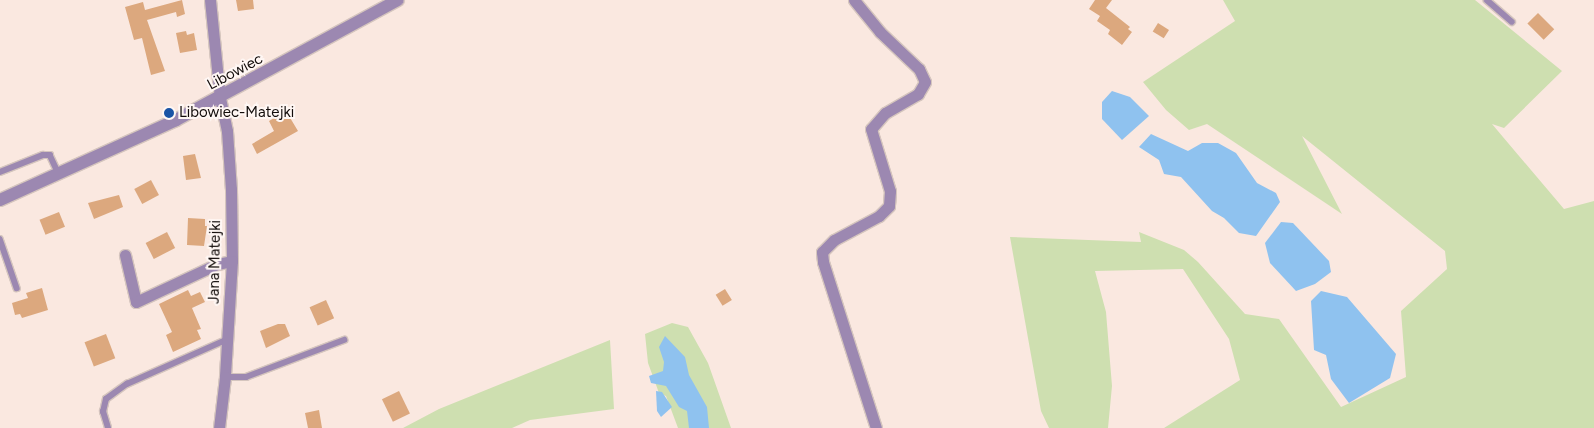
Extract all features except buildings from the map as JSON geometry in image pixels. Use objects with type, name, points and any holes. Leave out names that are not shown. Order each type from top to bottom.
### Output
[{"type":"street","name":"Jana Matejki","points":[[210,0],[220,98],[227,131],[232,261],[228,339],[219,428]]},
{"type":"street","name":"Libowiec","points":[[0,200],[60,174],[220,98],[398,0]]},
{"type":"street","points":[[854,0],[880,32],[919,69],[925,82],[918,94],[885,113],[871,129],[890,191],[889,206],[879,216],[834,240],[822,252],[823,262],[876,428]]},
{"type":"street","points":[[125,255],[136,302],[216,264],[232,261]]},
{"type":"lane","points":[[1487,0],[1512,22]]},
{"type":"lane","points":[[0,172],[43,155],[50,155],[60,174]]},
{"type":"lane","points":[[0,239],[16,288]]},
{"type":"lane","points":[[108,428],[104,412],[106,398],[127,384],[228,339]]},
{"type":"lane","points":[[225,377],[246,377],[344,340]]},
{"type":"green space","points":[[1223,0],[1475,0],[1562,71],[1504,128],[1492,124],[1564,209],[1594,201],[1594,428],[1164,428],[1240,380],[1229,339],[1183,269],[1095,271],[1106,312],[1112,386],[1108,428],[1049,428],[1041,411],[1010,237],[1141,242],[1139,232],[1184,250],[1198,262],[1245,314],[1279,319],[1341,407],[1406,377],[1401,311],[1447,269],[1445,251],[1302,136],[1342,214],[1207,124],[1189,130],[1166,110],[1143,82],[1235,21]]},
{"type":"green space","points":[[672,323],[688,327],[708,363],[731,428],[678,428],[666,396],[659,393],[648,363],[645,334]]},
{"type":"green space","points":[[610,340],[614,409],[530,420],[512,428],[403,428],[439,409]]},
{"type":"water","points":[[1112,91],[1130,97],[1149,116],[1122,140],[1102,119],[1102,102]]},
{"type":"water","points":[[1151,134],[1188,151],[1202,143],[1218,143],[1236,153],[1257,183],[1276,193],[1280,202],[1256,236],[1239,233],[1224,218],[1212,211],[1181,177],[1164,174],[1159,160],[1139,147]]},
{"type":"water","points":[[1281,222],[1293,223],[1329,261],[1331,272],[1315,284],[1296,291],[1270,263],[1265,243]]},
{"type":"water","points":[[1321,291],[1347,297],[1396,354],[1390,378],[1349,403],[1331,379],[1326,355],[1314,350],[1311,301]]},
{"type":"water","points":[[665,336],[685,357],[689,375],[707,407],[709,428],[689,428],[687,411],[679,407],[666,386],[651,383],[649,376],[663,371],[664,362],[659,347]]},
{"type":"water","points":[[656,391],[662,392],[672,407],[661,417],[657,411]]},
{"type":"place","name":"Libowiec-Matejki","points":[[169,113]]}]
